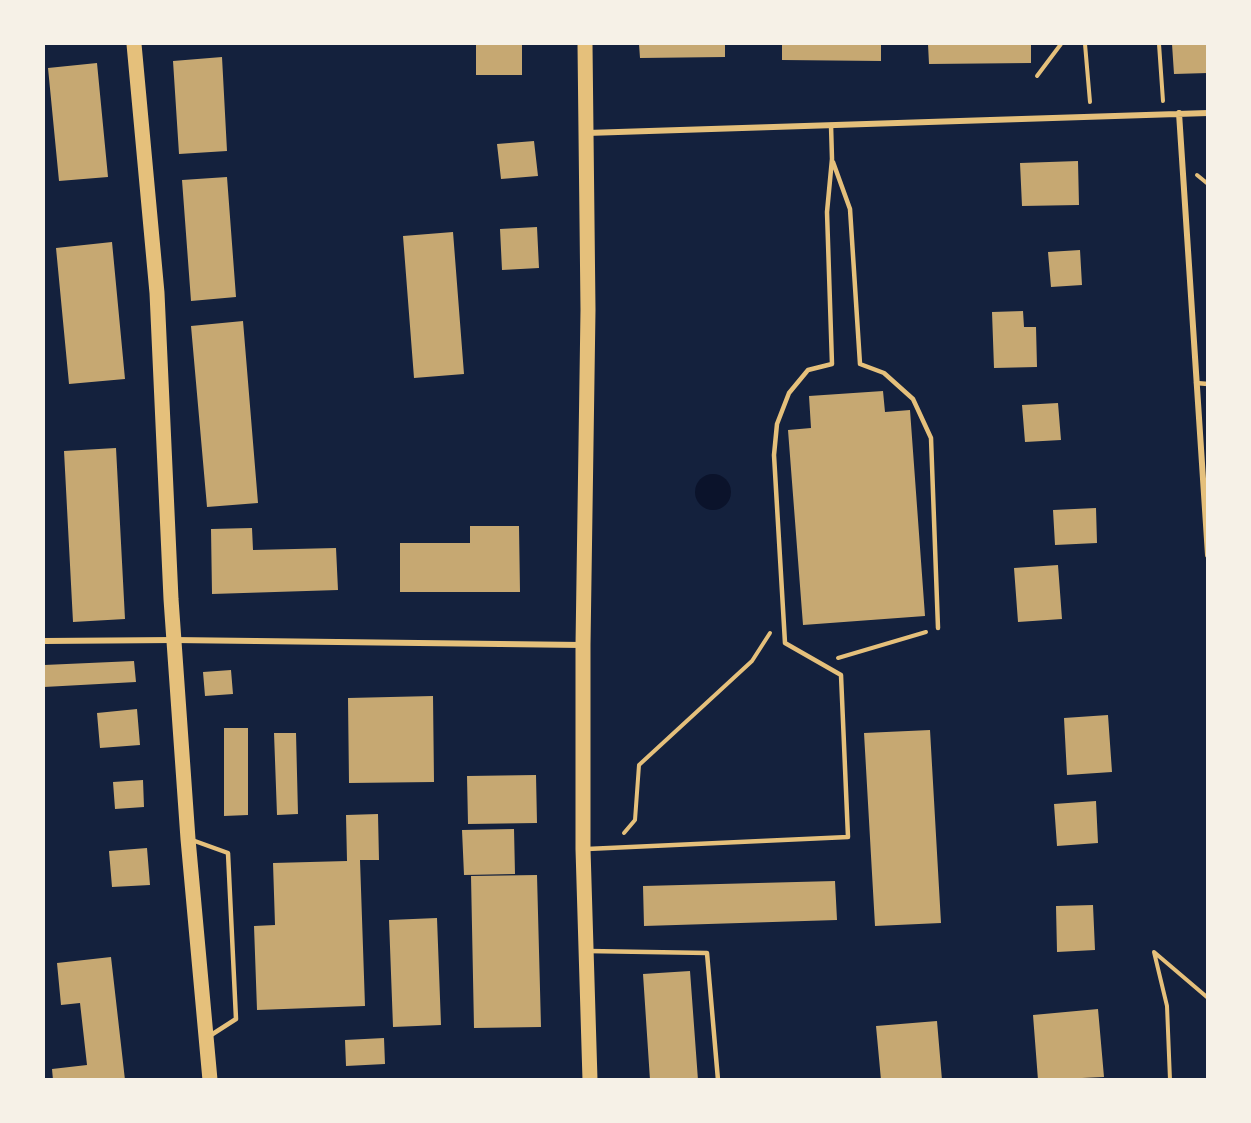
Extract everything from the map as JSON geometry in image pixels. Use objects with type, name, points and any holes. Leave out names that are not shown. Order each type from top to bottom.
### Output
[{"type":"main road","points":[[134,44],[157,293],[174,640],[188,839],[210,1080]]},
{"type":"main road","points":[[585,44],[588,310],[583,645],[585,951],[590,1080]]},
{"type":"street","points":[[587,133],[1208,113]]},
{"type":"street","points":[[1179,114],[1208,555]]},
{"type":"street","points":[[44,642],[174,640],[583,645]]},
{"type":"lane","points":[[584,849],[848,837],[841,675],[785,643],[774,455],[777,424],[789,393],[808,370],[832,364],[826,212],[832,159],[831,125]]},
{"type":"lane","points":[[832,159],[850,208],[860,364],[884,373],[913,399],[931,438],[938,628]]},
{"type":"lane","points":[[1196,383],[1208,384]]},
{"type":"lane","points":[[188,839],[228,853],[236,1019],[206,1039]]},
{"type":"lane","points":[[585,951],[707,953],[718,1080]]},
{"type":"path","points":[[1037,76],[1061,44]]},
{"type":"path","points":[[1084,44],[1091,116]]},
{"type":"path","points":[[1159,44],[1164,114]]},
{"type":"path","points":[[611,848],[635,820],[639,765],[752,661],[784,612]]},
{"type":"path","points":[[820,663],[938,628]]},
{"type":"path","points":[[1170,1080],[1167,1006],[1154,952],[1208,998]]},
{"type":"water","points":[[713,474],[725,480],[731,492],[725,504],[713,510],[701,504],[695,492],[701,480]]},
{"type":"building","points":[[476,44],[522,44],[522,75],[476,75]]},
{"type":"building","points":[[639,44],[725,44],[725,57],[640,58]]},
{"type":"building","points":[[782,44],[881,44],[881,61],[782,60]]},
{"type":"building","points":[[928,44],[1031,44],[1031,63],[929,64]]},
{"type":"building","points":[[1172,44],[1208,44],[1208,73],[1174,74]]},
{"type":"building","points":[[222,57],[227,151],[179,154],[173,61]]},
{"type":"building","points":[[97,63],[108,177],[59,181],[48,68]]},
{"type":"building","points":[[534,141],[538,176],[501,179],[497,144]]},
{"type":"building","points":[[1078,161],[1079,205],[1022,206],[1020,163]]},
{"type":"building","points":[[227,177],[236,297],[191,301],[182,180]]},
{"type":"building","points":[[537,227],[539,268],[502,270],[500,229]]},
{"type":"building","points":[[453,232],[464,374],[414,378],[403,236]]},
{"type":"building","points":[[112,242],[125,379],[69,384],[56,248]]},
{"type":"building","points":[[1080,250],[1082,285],[1051,287],[1048,252]]},
{"type":"building","points":[[1023,311],[1024,327],[1036,327],[1037,367],[994,368],[992,312]]},
{"type":"building","points":[[243,321],[258,503],[207,507],[191,326]]},
{"type":"building","points":[[883,391],[885,412],[910,410],[925,616],[803,625],[788,430],[811,428],[809,396]]},
{"type":"building","points":[[1058,403],[1061,440],[1025,442],[1022,405]]},
{"type":"building","points":[[116,448],[125,619],[73,622],[64,451]]},
{"type":"building","points":[[1096,508],[1097,543],[1055,545],[1053,510]]},
{"type":"building","points":[[470,526],[519,526],[520,592],[400,592],[400,543],[470,543]]},
{"type":"building","points":[[252,528],[253,550],[336,548],[338,590],[212,594],[211,529]]},
{"type":"building","points":[[1058,565],[1062,619],[1018,622],[1014,568]]},
{"type":"building","points":[[134,661],[136,682],[44,687],[44,665]]},
{"type":"building","points":[[231,670],[233,694],[205,696],[203,672]]},
{"type":"building","points":[[433,696],[434,782],[349,783],[348,698]]},
{"type":"building","points":[[137,709],[140,745],[100,748],[97,713]]},
{"type":"building","points":[[1108,715],[1112,772],[1067,775],[1064,718]]},
{"type":"building","points":[[224,728],[248,728],[248,815],[224,816]]},
{"type":"building","points":[[930,730],[941,923],[875,926],[864,733]]},
{"type":"building","points":[[274,733],[296,733],[298,814],[277,815]]},
{"type":"building","points":[[536,775],[537,823],[468,824],[467,776]]},
{"type":"building","points":[[143,780],[144,807],[115,809],[113,782]]},
{"type":"building","points":[[1096,801],[1098,843],[1057,846],[1054,804]]},
{"type":"building","points":[[378,814],[379,860],[360,860],[365,1006],[257,1010],[254,926],[275,925],[273,863],[347,861],[346,815]]},
{"type":"building","points":[[514,829],[515,874],[464,875],[462,830]]},
{"type":"building","points":[[147,848],[150,885],[112,887],[109,851]]},
{"type":"building","points":[[537,875],[541,1027],[474,1028],[471,876]]},
{"type":"building","points":[[835,881],[837,920],[644,926],[643,886]]},
{"type":"building","points":[[1093,905],[1095,950],[1057,952],[1056,906]]},
{"type":"building","points":[[437,918],[441,1025],[393,1027],[389,920]]},
{"type":"building","points":[[111,957],[125,1080],[53,1080],[52,1069],[87,1065],[80,1003],[61,1005],[57,963]]},
{"type":"building","points":[[690,971],[698,1080],[650,1080],[643,974]]},
{"type":"building","points":[[1098,1009],[1104,1077],[1038,1080],[1033,1015]]},
{"type":"building","points":[[937,1021],[942,1080],[881,1080],[876,1026]]},
{"type":"building","points":[[384,1038],[385,1064],[346,1066],[345,1040]]}]
